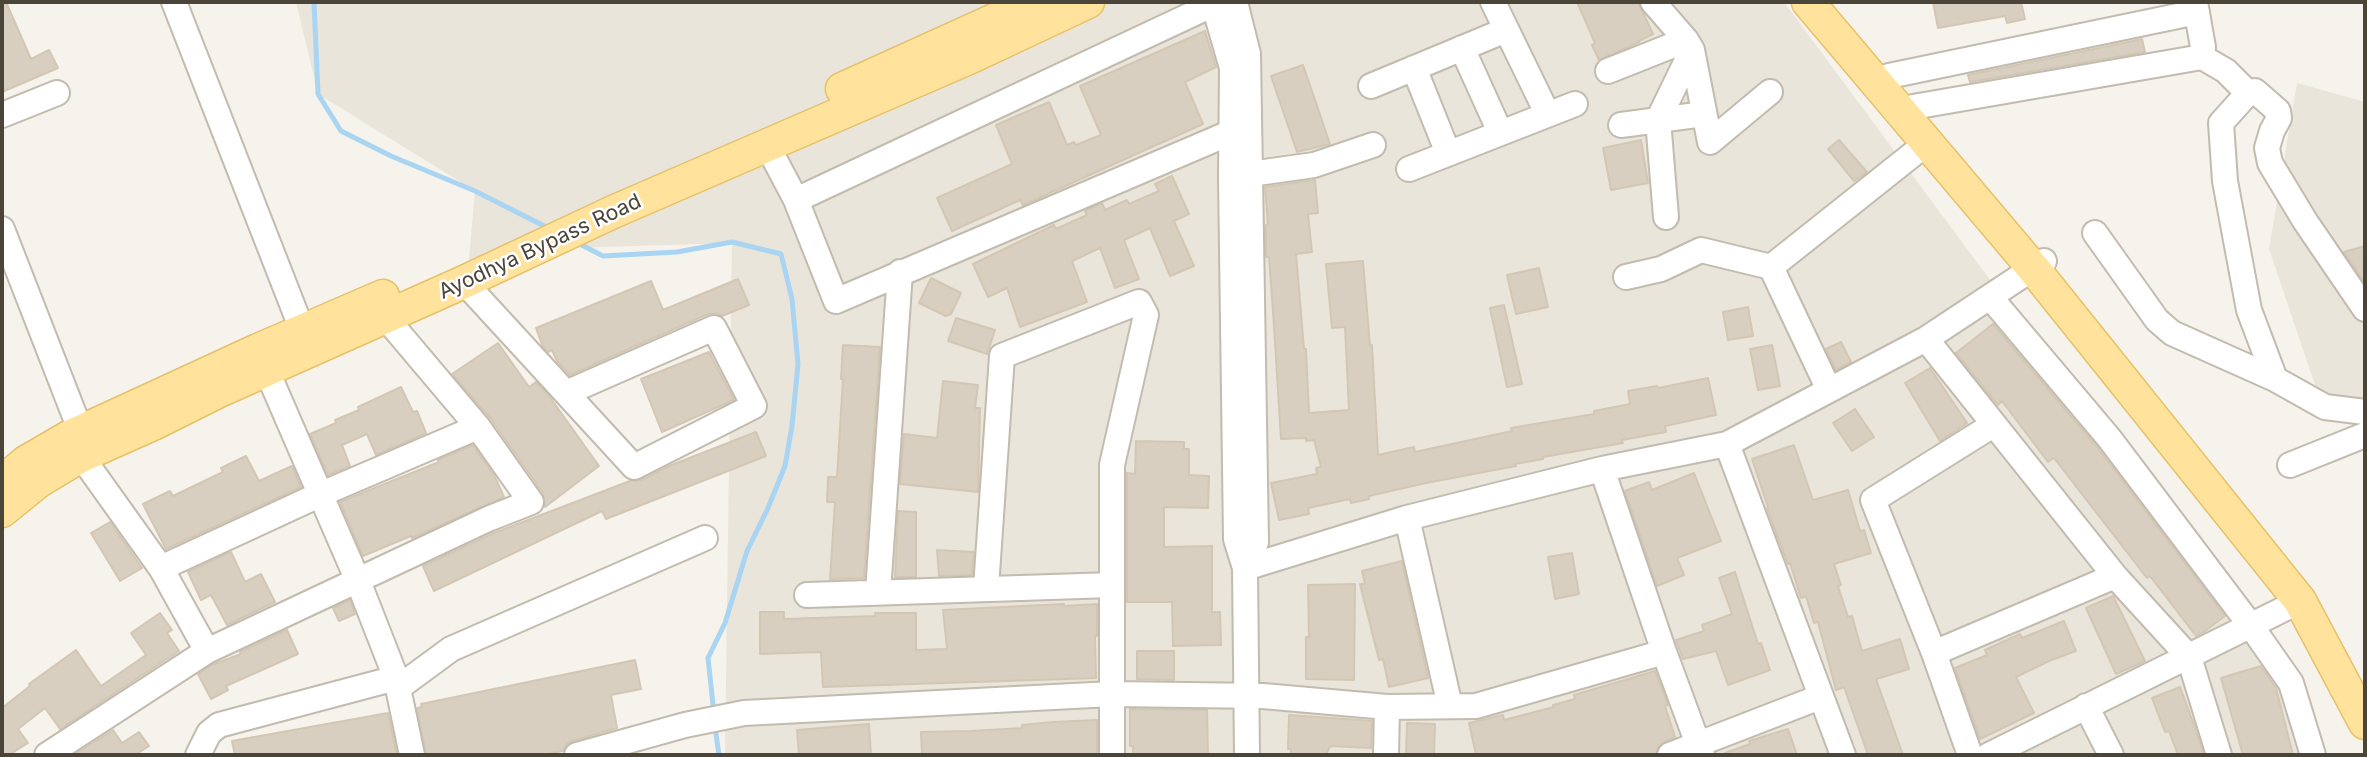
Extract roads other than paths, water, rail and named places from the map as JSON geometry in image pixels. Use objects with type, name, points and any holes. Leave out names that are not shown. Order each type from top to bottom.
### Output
[{"type":"main road","name":"Ayodhya Bypass Road","points":[[2,482],[26,462],[81,444],[217,380],[497,256],[1034,2]]},
{"type":"main road","name":"Ayodhya Bypass Road","points":[[607,205],[768,145],[971,57],[1088,2]]},
{"type":"main road","points":[[1808,2],[1927,143],[2039,265],[2317,588],[2365,678]]},
{"type":"main road","points":[[1826,2],[1889,76],[2039,265],[2300,601],[2365,723]]},
{"type":"main road","name":"Ayodhya Bypass Road","points":[[307,341],[386,318],[464,282],[497,256]]},
{"type":"main road","name":"Ayodhya Bypass Road","points":[[2,511],[81,444]]},
{"type":"street","points":[[174,2],[307,341]]},
{"type":"street","points":[[796,200],[1222,2],[1240,130],[1236,539],[1245,568],[1247,755]]},
{"type":"street","points":[[1493,2],[1547,113]]},
{"type":"street","points":[[1653,2],[1689,45],[1710,142],[1770,92]]},
{"type":"street","points":[[1889,76],[2196,7],[2203,47],[2202,57]]},
{"type":"street","points":[[1371,86],[1506,30]]},
{"type":"street","points":[[1608,71],[1689,45]]},
{"type":"street","points":[[1666,217],[1658,120],[1689,45]]},
{"type":"street","points":[[1462,48],[1500,132]]},
{"type":"street","points":[[1913,107],[2202,57],[2226,71],[2248,93]]},
{"type":"street","points":[[1415,68],[1448,153]]},
{"type":"street","points":[[2275,379],[2249,310],[2225,181],[2221,122],[2248,93],[2255,92],[2278,111],[2279,118],[2267,148],[2270,163],[2305,221],[2365,309]]},
{"type":"street","points":[[2,115],[57,93]]},
{"type":"street","points":[[1409,169],[1575,104]]},
{"type":"street","points":[[1621,125],[1704,114]]},
{"type":"street","points":[[768,145],[796,200],[836,301],[1240,130]]},
{"type":"street","points":[[1771,267],[1927,143]]},
{"type":"street","points":[[1241,175],[1314,165],[1373,145]]},
{"type":"street","points":[[2,229],[81,444],[161,568],[207,651]]},
{"type":"street","points":[[2095,233],[2157,320],[2172,333],[2275,379],[2325,408],[2365,412]]},
{"type":"street","points":[[1626,277],[1661,269],[1701,250],[1771,267]]},
{"type":"street","points":[[1245,568],[1407,518],[1602,469],[1727,444],[1926,340],[2039,265]]},
{"type":"street","points":[[1771,267],[1829,390]]},
{"type":"street","points":[[878,592],[900,272]]},
{"type":"street","points":[[464,282],[566,393],[634,467],[754,406],[714,328],[566,393]]},
{"type":"street","points":[[1990,297],[2109,438],[2251,626],[2291,683],[2313,755]]},
{"type":"street","points":[[986,588],[1002,356],[1139,302],[1146,315],[1112,465],[1112,755]]},
{"type":"street","points":[[47,755],[207,651],[488,519],[531,502],[478,427],[386,318]]},
{"type":"street","points":[[1926,340],[2115,576],[2189,657],[2219,755]]},
{"type":"street","points":[[263,361],[358,581],[397,683],[412,755]]},
{"type":"street","points":[[1970,755],[1934,653],[1873,500],[1993,425]]},
{"type":"street","points":[[161,568],[319,495],[478,427]]},
{"type":"street","points":[[2290,465],[2365,435]]},
{"type":"street","points":[[1727,444],[1843,755]]},
{"type":"street","points":[[1602,469],[1700,749]]},
{"type":"street","points":[[1407,518],[1450,706]]},
{"type":"street","points":[[198,755],[209,733],[219,725],[397,683],[451,649],[705,538]]},
{"type":"street","points":[[1934,653],[2115,576]]},
{"type":"street","points":[[807,595],[1112,585]]},
{"type":"street","points":[[1989,755],[2300,601]]},
{"type":"street","points":[[578,755],[614,751],[685,725],[744,713],[1112,694],[1246,696],[1387,707],[1476,706],[1664,652]]},
{"type":"street","points":[[1670,755],[1700,749],[1821,697]]},
{"type":"street","points":[[2086,706],[2111,755]]},
{"type":"street","points":[[1386,755],[1387,707]]},
{"type":"waterway","points":[[314,2],[318,94],[341,131],[391,156],[475,191],[550,229]]},
{"type":"waterway","points":[[574,241],[603,256],[677,252],[732,242],[781,254],[792,299],[798,364],[792,426],[785,466],[747,551],[725,623],[708,658],[714,714]]},
{"type":"waterway","points":[[715,727],[719,755]]}]
